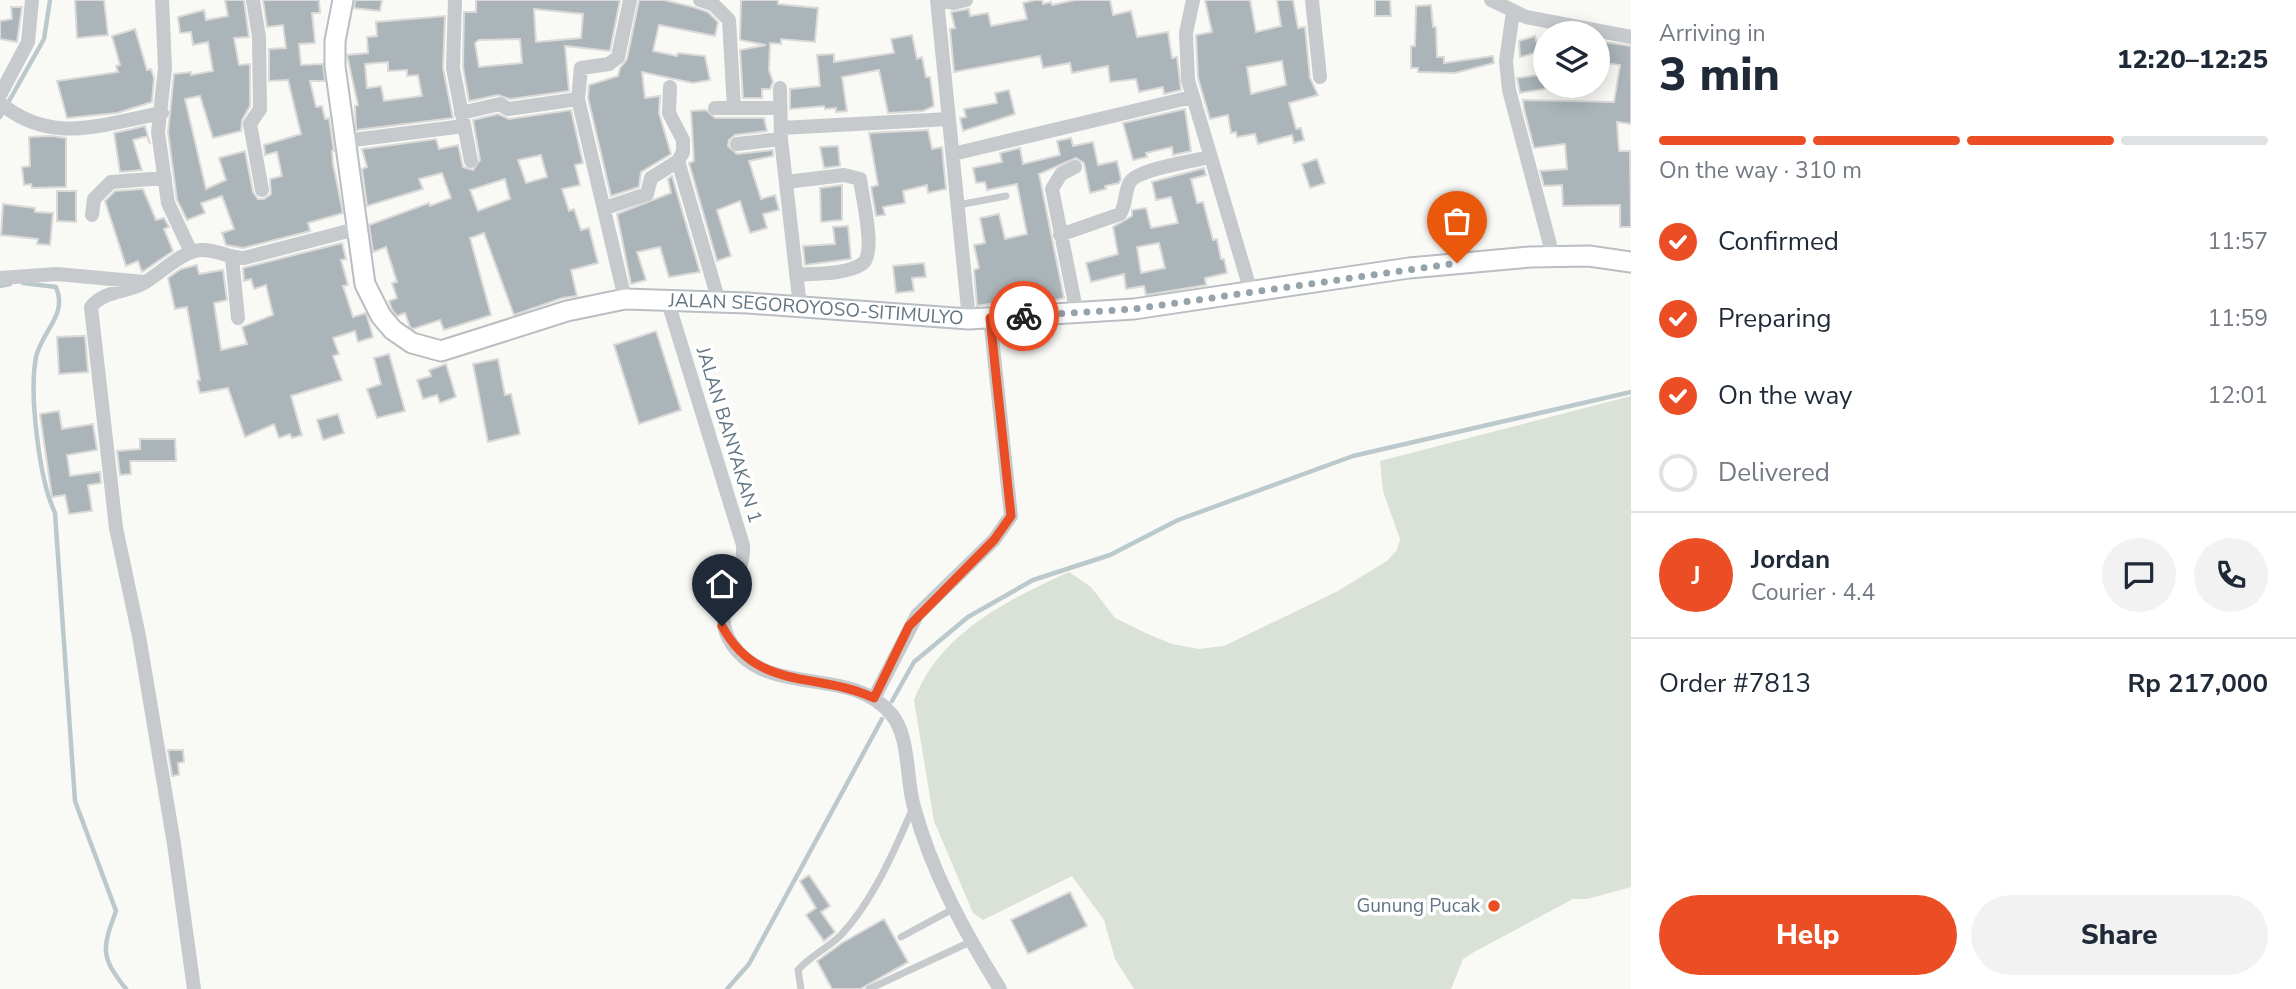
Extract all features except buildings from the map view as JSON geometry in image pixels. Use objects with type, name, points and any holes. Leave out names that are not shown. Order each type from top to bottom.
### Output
[{"type":"main road","name":"JALAN SEGOROYOSO-SITIMULYO","points":[[343,0],[335,41],[335,66],[365,284],[381,316],[404,339],[441,351],[567,311],[625,299],[719,302],[969,319],[1134,309],[1409,268],[1553,256],[1589,256],[1631,262]]},
{"type":"street","points":[[33,0],[29,42],[4,104],[30,123],[65,131],[162,113]]},
{"type":"street","points":[[162,0],[165,68],[158,132],[170,209],[191,252]]},
{"type":"street","points":[[253,0],[259,37],[260,109],[250,124],[262,190]]},
{"type":"street","points":[[455,0],[453,68],[471,161]]},
{"type":"street","points":[[625,299],[606,208],[578,99],[581,68],[610,64],[618,57],[630,0]]},
{"type":"street","points":[[700,0],[713,4],[729,20],[734,108]]},
{"type":"street","points":[[966,0],[953,3],[938,0],[969,319]]},
{"type":"street","points":[[1193,0],[1186,33],[1192,97],[1251,292]]},
{"type":"street","points":[[1312,0],[1321,77]]},
{"type":"street","points":[[1491,0],[1513,12],[1631,37]]},
{"type":"street","points":[[1513,12],[1506,61],[1509,90],[1553,256]]},
{"type":"street","points":[[606,208],[647,194],[651,178],[678,161],[683,152],[683,140],[669,113],[670,87]]},
{"type":"street","points":[[780,88],[781,133],[800,307]]},
{"type":"street","points":[[953,154],[1192,97]]},
{"type":"street","points":[[345,141],[463,119],[500,104],[508,109],[578,99]]},
{"type":"street","points":[[715,108],[780,108]]},
{"type":"street","points":[[737,144],[781,133],[949,119]]},
{"type":"street","points":[[1060,235],[1121,214],[1126,205],[1128,187],[1138,175],[1210,157]]},
{"type":"street","points":[[678,161],[719,302]]},
{"type":"street","points":[[1075,167],[1061,174],[1052,189],[1077,314]]},
{"type":"street","points":[[786,182],[844,175],[860,179],[869,237],[869,256],[863,263],[846,269],[796,275]]},
{"type":"street","points":[[92,215],[94,199],[111,181],[164,178]]},
{"type":"street","points":[[194,989],[174,844],[139,636],[116,528],[89,316],[97,299],[145,282],[191,252],[213,251],[232,258],[244,258],[356,229]]},
{"type":"street","points":[[232,258],[237,318]]},
{"type":"street","points":[[0,278],[57,274],[145,282]]},
{"type":"street","name":"JALAN BANYAKAN 1","points":[[667,299],[743,545],[744,559],[723,607],[722,626],[732,645],[766,672],[851,688],[874,698],[895,718],[914,807],[935,870],[970,942],[1000,989]]},
{"type":"street","points":[[874,698],[909,626],[994,540],[1011,516],[990,318]]},
{"type":"lane","points":[[958,206],[1006,196]]},
{"type":"lane","points":[[801,989],[798,970],[842,933],[886,865],[914,807]]},
{"type":"lane","points":[[901,937],[953,909]]},
{"type":"lane","points":[[869,989],[970,942]]},
{"type":"shaded area","points":[[1631,396],[1631,887],[1587,899],[1573,899],[1474,952],[1463,959],[1451,989],[1134,989],[1115,959],[1104,920],[1072,876],[983,920],[973,913],[934,821],[914,700],[941,655],[978,621],[1023,594],[1069,572],[1091,587],[1115,618],[1148,634],[1172,644],[1199,649],[1224,646],[1336,592],[1387,561],[1397,550],[1400,539],[1383,491],[1380,461]]},
{"type":"waterway","points":[[0,117],[44,39],[50,0]]},
{"type":"waterway","points":[[23,283],[56,287],[59,297],[57,315],[36,357],[34,392],[37,436],[44,479],[55,513],[75,801],[116,911],[106,952],[112,968],[126,989]]},
{"type":"waterway","points":[[0,286],[10,284]]},
{"type":"waterway","points":[[892,701],[914,662],[968,617],[1033,580],[1110,555],[1178,520],[1353,456],[1631,392]]},
{"type":"waterway","points":[[727,989],[749,964],[882,719]]},
{"type":"way so far","points":[[1024,316],[1134,309],[1457,263]]},
{"type":"place","name":"Gunung Pucak","points":[[1494,906]]},
{"type":"route","points":[[722,626],[732,645],[766,672],[851,688],[874,698],[917,615],[994,540],[1011,516],[990,318],[1024,316]]}]
